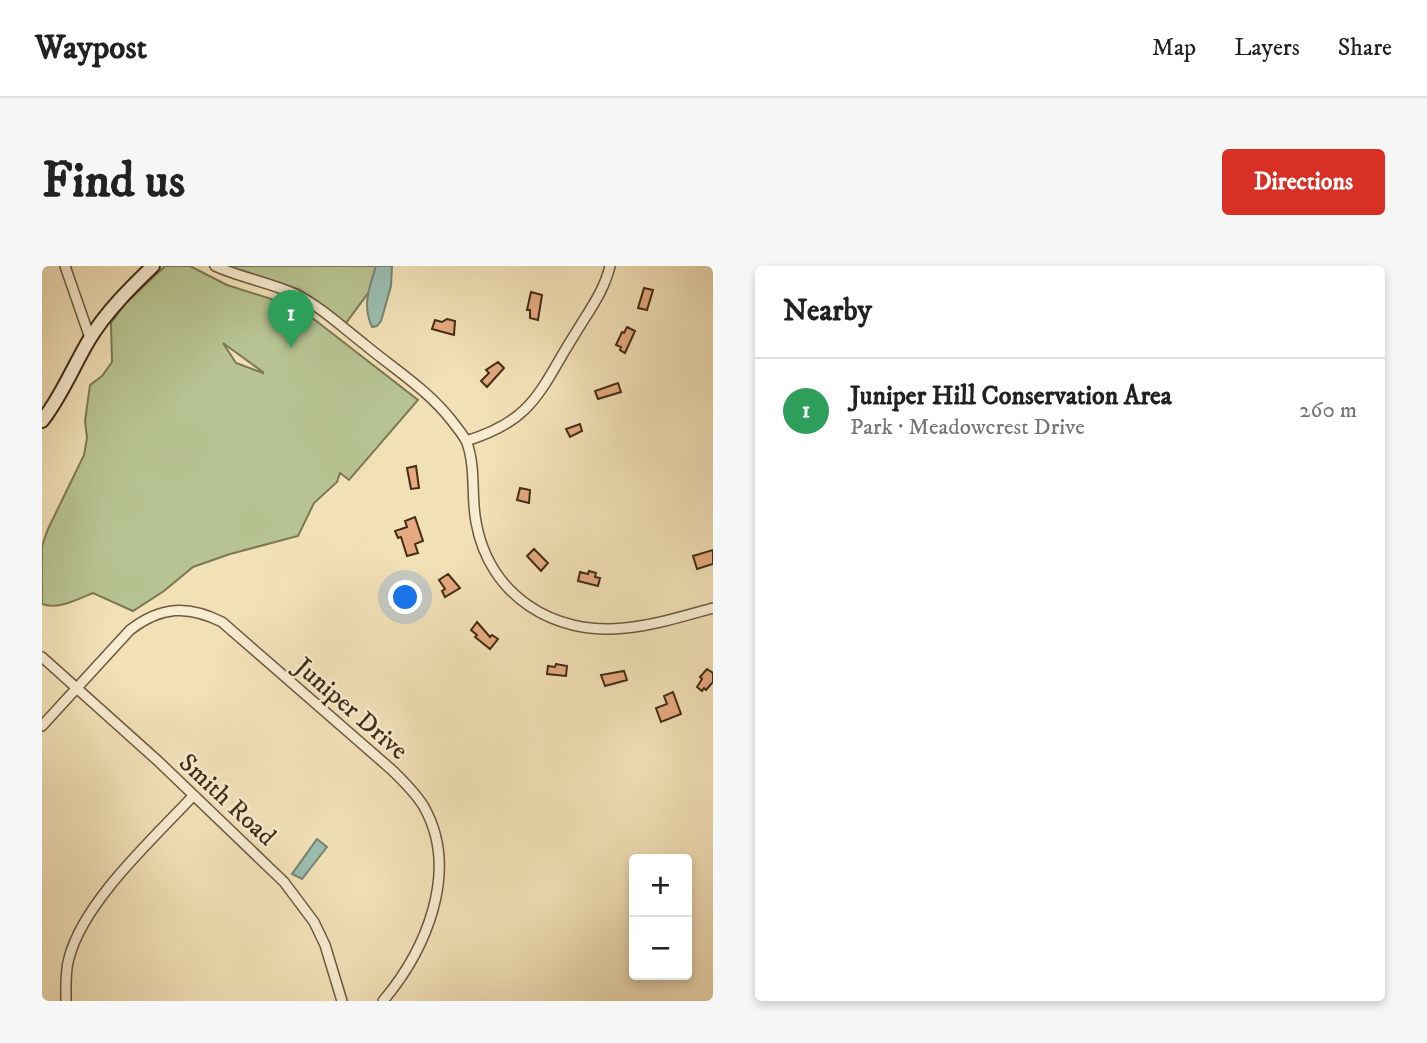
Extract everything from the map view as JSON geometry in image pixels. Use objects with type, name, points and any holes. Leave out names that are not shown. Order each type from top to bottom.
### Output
[{"type":"street","points":[[65,266],[90,338]]},
{"type":"street","points":[[42,421],[90,338],[119,301],[153,266]]},
{"type":"street","points":[[215,266],[278,287],[315,306],[433,399],[466,441],[472,470],[476,521],[484,552],[491,567],[525,604],[546,617],[570,625],[622,629],[713,608]]},
{"type":"street","points":[[466,441],[505,427],[535,400],[600,295],[610,266]]},
{"type":"street","name":"Juniper Drive","points":[[42,726],[130,630],[143,620],[175,610],[192,611],[222,622],[242,638],[410,788],[424,808],[433,831],[439,856],[440,880],[435,905],[416,951],[383,1001]]},
{"type":"street","name":"Smith Road","points":[[42,657],[267,864],[300,901],[325,945],[342,1001]]},
{"type":"street","points":[[66,1001],[68,959],[85,922],[115,881],[193,796]]},
{"type":"green space","points":[[165,266],[190,266],[227,285],[290,305],[315,320],[418,400],[349,480],[340,473],[337,482],[314,503],[298,536],[193,567],[164,591],[133,611],[93,593],[61,605],[42,604],[42,546],[84,455],[90,385],[102,376],[112,362],[111,323],[125,304]],"holes":[[[223,343],[263,372],[236,363]]]},
{"type":"green space","points":[[229,266],[388,266],[346,323],[300,290]]},
{"type":"shaded area","points":[[376,266],[392,266],[391,286],[381,321],[372,327],[367,304]]},
{"type":"shaded area","points":[[317,839],[327,847],[302,879],[292,874]]},
{"type":"building","points":[[644,288],[653,290],[647,310],[638,308]]},
{"type":"building","points":[[531,292],[542,295],[538,320],[530,318],[530,310],[527,310]]},
{"type":"building","points":[[447,319],[455,321],[454,335],[432,329],[435,320],[442,322]]},
{"type":"building","points":[[627,327],[635,331],[625,353],[616,345]]},
{"type":"building","points":[[498,362],[504,368],[487,387],[481,381],[489,373],[486,370]]},
{"type":"building","points":[[618,383],[621,392],[598,399],[595,391]]},
{"type":"building","points":[[580,424],[582,431],[570,437],[566,429]]},
{"type":"building","points":[[416,466],[419,488],[411,489],[407,468]]},
{"type":"building","points":[[520,488],[530,490],[529,503],[517,500]]},
{"type":"building","points":[[415,517],[423,541],[415,544],[418,553],[407,556],[401,537],[398,538],[395,531],[407,527],[405,521]]},
{"type":"building","points":[[534,549],[548,563],[541,571],[527,556]]},
{"type":"building","points":[[713,550],[713,564],[697,569],[693,556]]},
{"type":"building","points":[[589,571],[600,578],[598,586],[578,581],[580,572],[588,574]]},
{"type":"building","points":[[448,574],[460,588],[445,597],[442,591],[445,589],[439,580]]},
{"type":"building","points":[[477,622],[490,637],[492,635],[498,639],[490,649],[475,637],[477,635],[471,630]]},
{"type":"building","points":[[556,664],[567,666],[566,676],[547,674],[548,666],[555,667]]},
{"type":"building","points":[[707,669],[713,673],[713,682],[702,691],[697,687],[702,679],[700,677]]},
{"type":"building","points":[[624,671],[627,680],[605,686],[601,675]]},
{"type":"building","points":[[673,692],[681,714],[661,722],[656,708],[667,704],[664,696]]},
{"type":"place","name":"Juniper Hill Conservation Area","points":[[291,348]]}]
